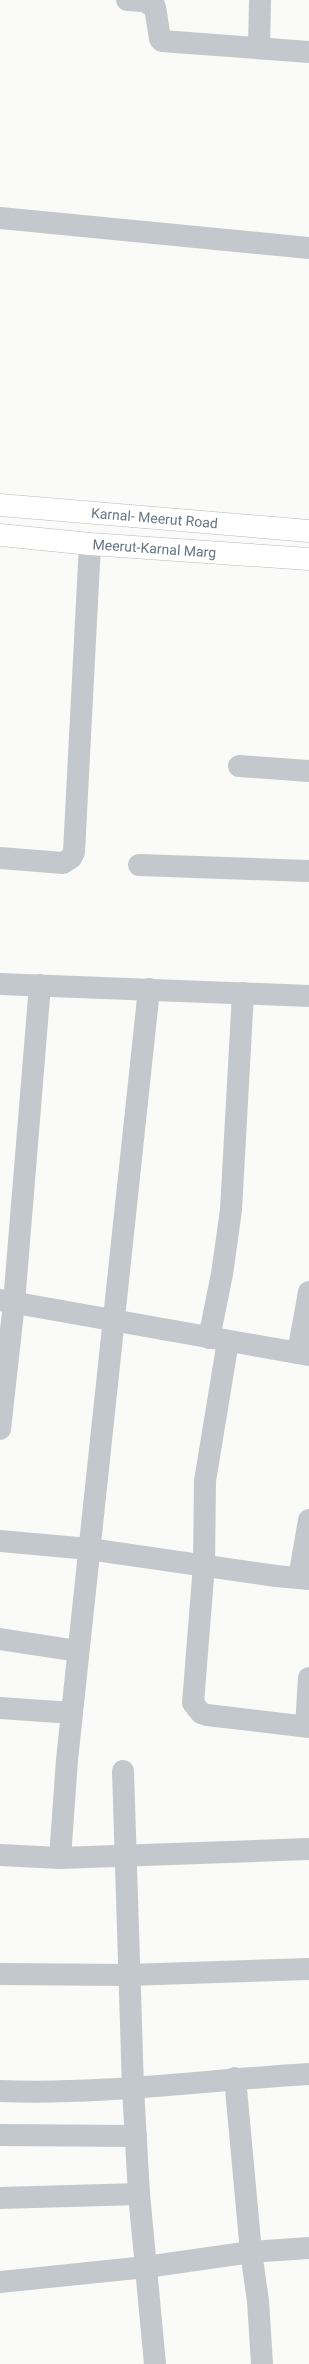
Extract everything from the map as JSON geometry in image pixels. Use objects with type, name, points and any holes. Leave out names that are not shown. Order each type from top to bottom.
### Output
[{"type":"highway","name":"Karnal- Meerut Road","points":[[0,505],[309,531]]},
{"type":"highway","name":"Meerut-Karnal Marg","points":[[0,535],[90,544],[309,559]]},
{"type":"street","points":[[138,0],[155,7],[160,39],[162,42],[309,52]]},
{"type":"street","points":[[259,48],[260,0]]},
{"type":"street","points":[[0,218],[309,248]]},
{"type":"street","points":[[0,858],[63,863],[71,858],[74,852],[90,544]]},
{"type":"street","points":[[239,766],[309,771]]},
{"type":"street","points":[[140,865],[309,870]]},
{"type":"street","points":[[0,984],[309,996]]},
{"type":"street","points":[[0,1429],[7,1302],[40,985]]},
{"type":"street","points":[[60,1858],[78,1651],[149,989]]},
{"type":"street","points":[[243,993],[231,1210],[222,1274],[219,1340],[205,1481],[204,1565],[192,1696],[196,1708],[201,1713],[207,1715],[307,1727],[309,1678]]},
{"type":"street","points":[[7,1302],[303,1354],[309,1292]]},
{"type":"street","points":[[0,1541],[89,1549],[304,1578],[309,1520]]},
{"type":"street","points":[[0,1638],[78,1651]]},
{"type":"street","points":[[0,1708],[72,1713]]},
{"type":"street","points":[[123,1771],[128,1975],[133,2088],[139,2194],[155,2364]]},
{"type":"street","points":[[0,1855],[60,1858],[309,1849]]},
{"type":"street","points":[[0,1974],[128,1975],[309,1969]]},
{"type":"street","points":[[0,2091],[31,2092],[133,2088],[235,2078],[309,2074]]},
{"type":"street","points":[[235,2078],[258,2301],[262,2364]]},
{"type":"street","points":[[0,2135],[136,2136]]},
{"type":"street","points":[[0,2198],[139,2194]]},
{"type":"street","points":[[0,2282],[146,2267],[252,2252],[309,2248]]}]
